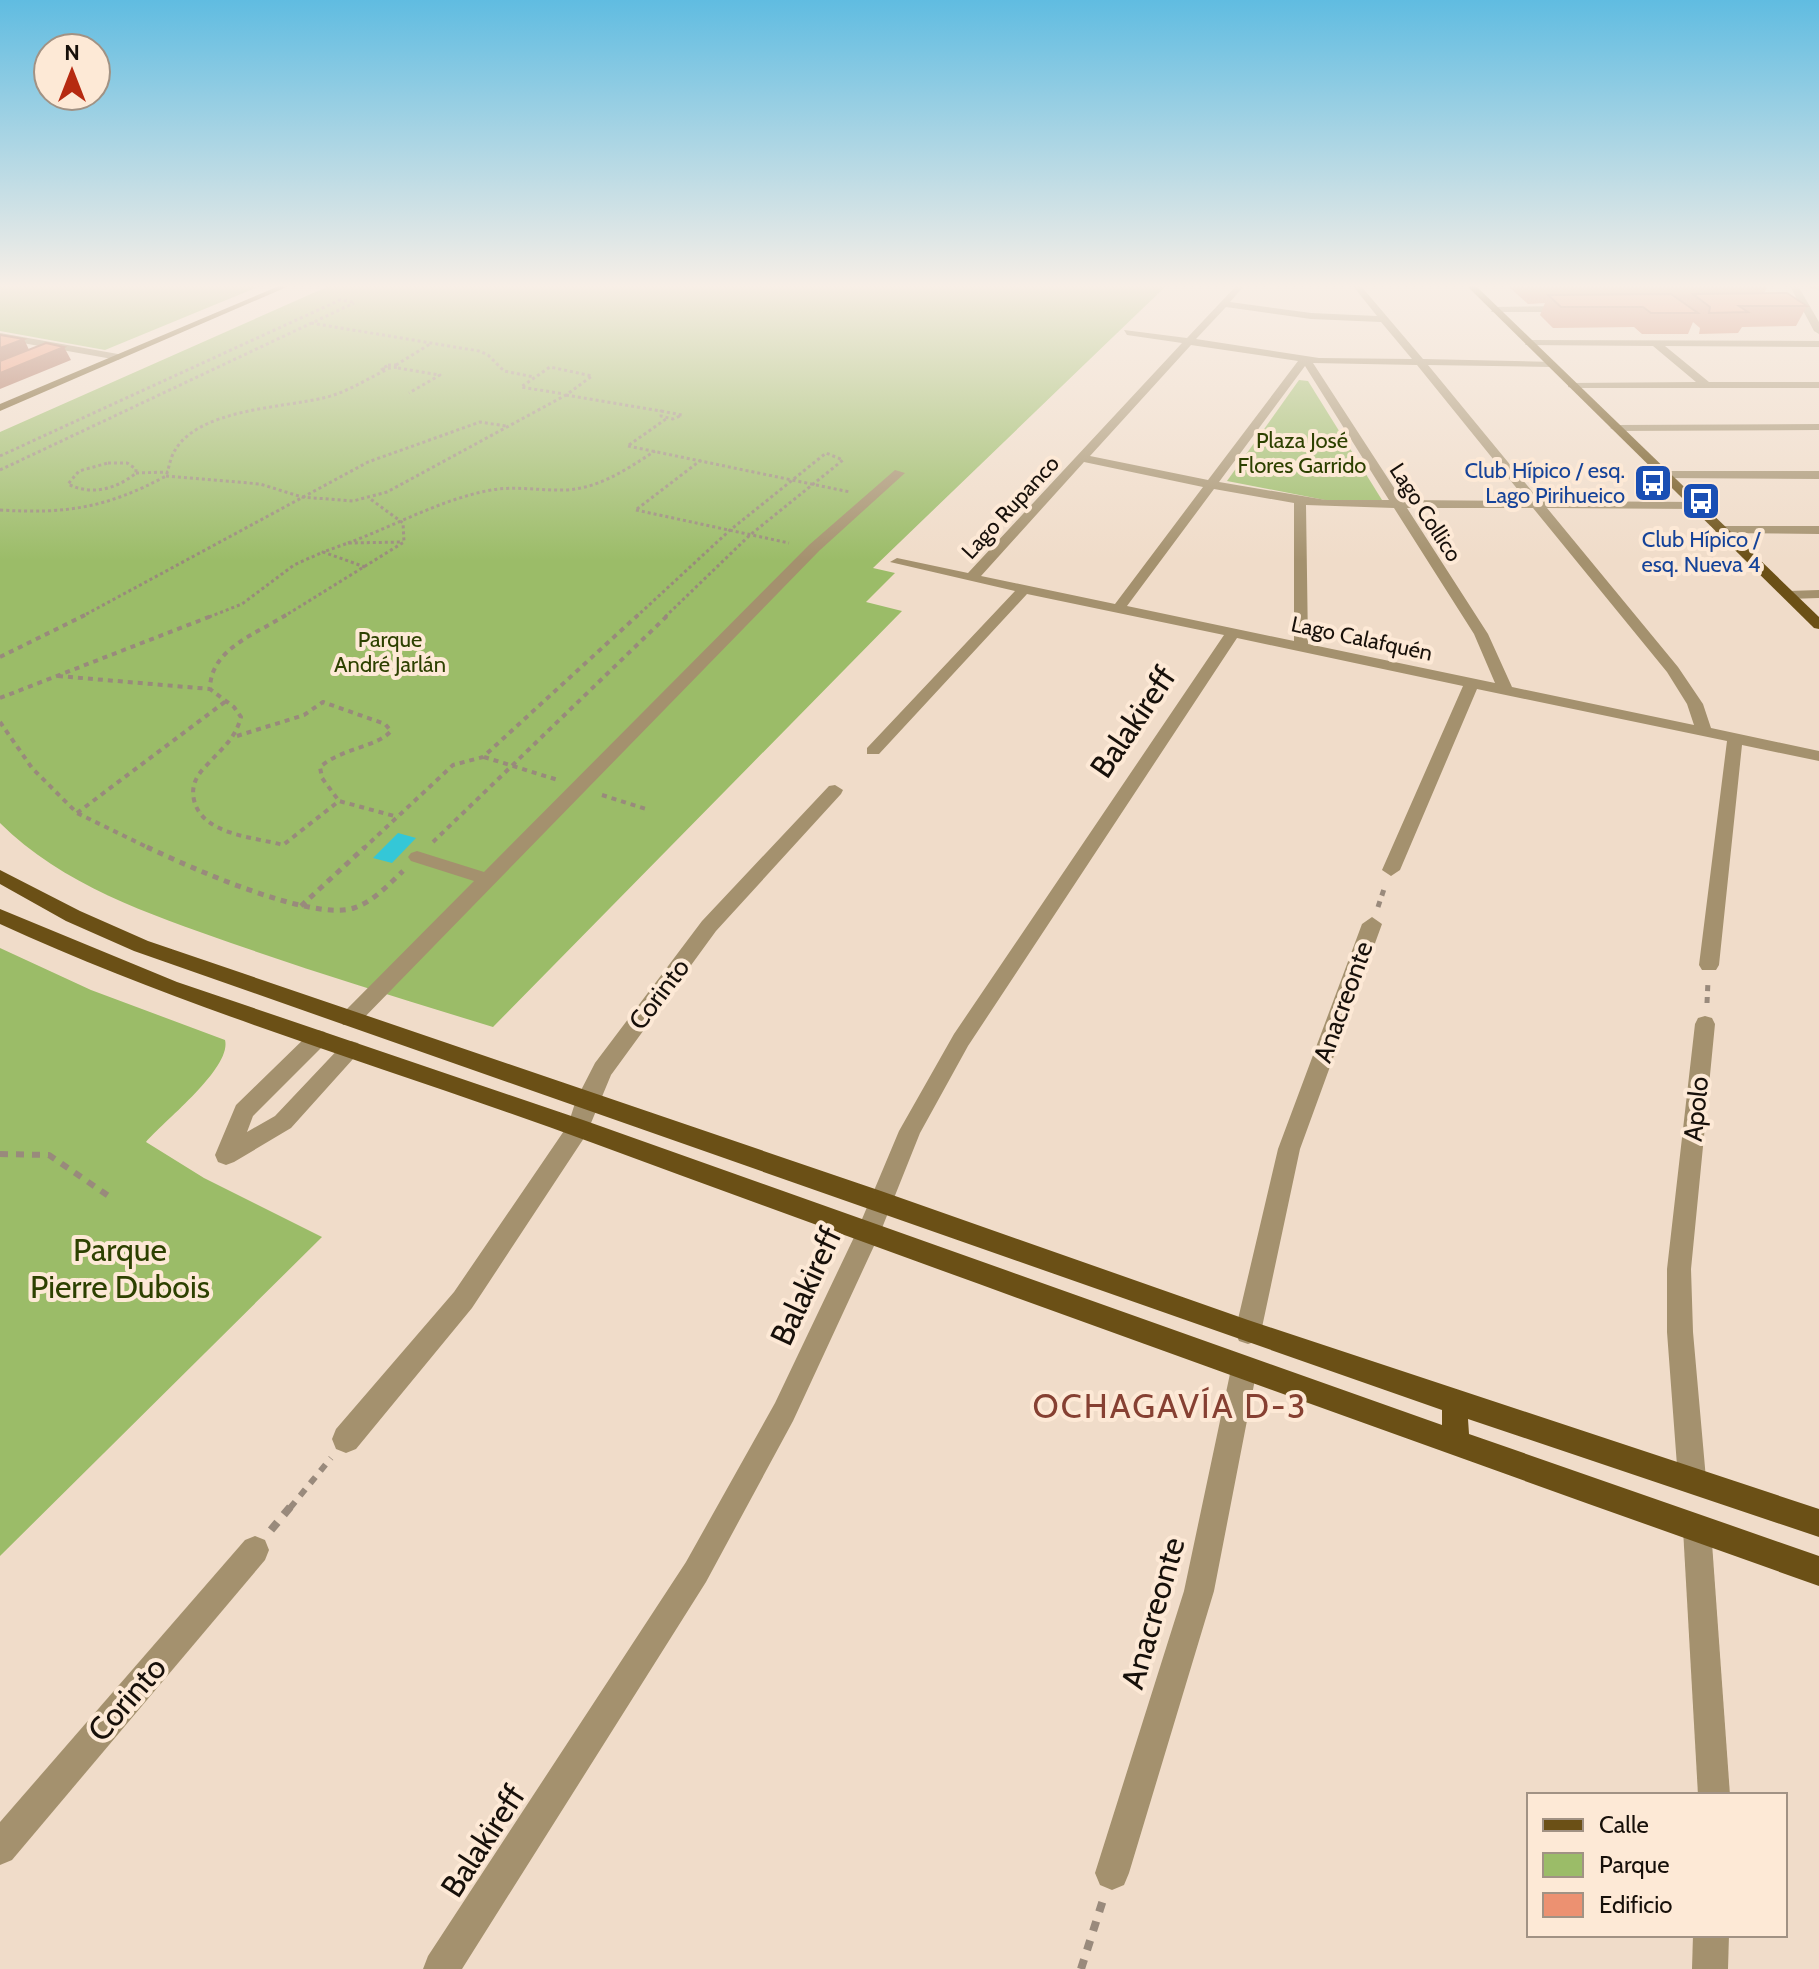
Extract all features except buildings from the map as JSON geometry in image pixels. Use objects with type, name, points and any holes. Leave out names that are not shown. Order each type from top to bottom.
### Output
[{"type":"main road","points":[[0,408],[70,378]]},
{"type":"main road","points":[[1565,378],[1819,625]]},
{"type":"main road","points":[[0,876],[73,916],[141,946],[881,1201],[1248,1332],[1819,1523]]},
{"type":"main road","points":[[0,916],[117,967],[578,1128],[1244,1369],[1819,1571]]},
{"type":"main road","points":[[1455,1401],[1455,1443]]},
{"type":"street","name":"Lago Rupanco","points":[[971,578],[1155,378]]},
{"type":"street","points":[[1118,609],[1291,378]]},
{"type":"street","name":"Lago Collico","points":[[1317,378],[1481,634],[1506,690]]},
{"type":"street","points":[[1434,378],[1685,685],[1704,732]]},
{"type":"street","points":[[1697,378],[1706,385]]},
{"type":"street","points":[[1572,385],[1819,385]]},
{"type":"street","points":[[1616,428],[1819,427]]},
{"type":"street","points":[[1081,458],[1300,501],[1398,506],[1696,505]]},
{"type":"street","points":[[350,1019],[814,548],[899,473]]},
{"type":"street","points":[[1665,475],[1819,475]]},
{"type":"street","points":[[1300,501],[1301,647]]},
{"type":"street","points":[[1721,530],[1819,530]]},
{"type":"street","name":"Lago Calafquén","points":[[897,562],[1819,756]]},
{"type":"street","points":[[873,751],[1024,589]]},
{"type":"street","points":[[1788,595],[1819,594]]},
{"type":"street","name":"Balakireff","points":[[441,1969],[696,1572],[784,1412],[868,1233],[910,1131],[961,1040],[1233,633]]},
{"type":"street","points":[[1391,870],[1472,683]]},
{"type":"street","points":[[1709,965],[1735,739]]},
{"type":"street","name":"Corinto","points":[[346,1439],[463,1300],[578,1128],[587,1100],[603,1069],[709,926],[835,790]]},
{"type":"street","points":[[417,857],[487,879]]},
{"type":"street","name":"Anacreonte","points":[[1248,1332],[1289,1149],[1372,924]]},
{"type":"street","name":"Apolo","points":[[1692,1479],[1680,1332],[1679,1269],[1705,1024]]},
{"type":"street","points":[[318,1038],[244,1111],[226,1155],[283,1122],[351,1049]]},
{"type":"street","name":"Anacreonte","points":[[1112,1873],[1199,1591],[1244,1369]]},
{"type":"street","points":[[1697,1529],[1714,1793]]},
{"type":"street","name":"Corinto","points":[[0,1848],[255,1550]]},
{"type":"street","points":[[1710,1969],[1711,1937]]},
{"type":"path","points":[[0,456],[171,378]]},
{"type":"path","points":[[0,470],[196,378]]},
{"type":"path","points":[[0,510],[49,513],[90,507],[134,493],[167,474],[181,443],[210,424],[249,411],[330,396],[369,378]]},
{"type":"path","points":[[409,393],[435,378]]},
{"type":"path","points":[[534,378],[521,387],[682,415],[667,418],[628,446],[871,497]]},
{"type":"path","points":[[136,473],[133,466],[108,463],[78,471],[68,484],[80,489],[102,489],[124,482],[136,473],[167,474],[260,484],[302,497],[343,501],[369,498],[387,492],[565,395],[589,378]]},
{"type":"path","points":[[661,411],[661,416],[667,418]]},
{"type":"path","points":[[0,657],[91,612],[368,462],[480,422],[506,426]]},
{"type":"path","points":[[0,698],[242,604],[294,565],[323,552],[486,491],[518,488],[567,490],[596,484],[613,478],[655,451]]},
{"type":"path","points":[[0,722],[32,768],[77,813],[175,860],[301,906],[332,911],[351,909],[370,901],[417,857],[750,535],[843,460],[826,453],[729,531],[483,757],[453,765],[301,906]]},
{"type":"path","points":[[701,460],[636,510],[814,548]]},
{"type":"path","points":[[369,498],[403,523]]},
{"type":"path","points":[[403,523],[404,542]]},
{"type":"path","points":[[348,543],[404,542]]},
{"type":"path","points":[[210,689],[210,674],[220,656],[404,542]]},
{"type":"path","points":[[323,552],[366,567]]},
{"type":"path","points":[[57,676],[210,689],[226,701],[241,717],[236,736],[196,779],[193,791],[197,808],[206,822],[283,845],[339,801]]},
{"type":"path","points":[[77,813],[226,701]]},
{"type":"path","points":[[236,736],[304,715],[323,702],[385,724],[391,731],[385,738],[334,755],[320,767],[322,778],[339,801],[399,817]]},
{"type":"path","name":"Anacreonte","points":[[1372,924],[1391,870]]},
{"type":"path","points":[[1705,1024],[1709,965]]},
{"type":"path","points":[[0,1154],[49,1155],[113,1199]]},
{"type":"path","points":[[255,1550],[346,1439]]},
{"type":"path","points":[[1081,1969],[1112,1873]]},
{"type":"green space","name":"Parque André Jarlán","points":[[122,378],[1071,378],[873,568],[895,573],[866,602],[902,611],[493,1027],[296,965],[138,909],[51,864],[0,823],[0,432]]},
{"type":"green space","name":"Plaza José Flores Garrido","points":[[1299,380],[1308,381],[1382,500],[1330,501],[1227,481]]},
{"type":"green space","name":"Parque Pierre Dubois","points":[[0,948],[91,990],[225,1040],[224,1052],[208,1079],[146,1142],[204,1178],[322,1237],[0,1556]]},
{"type":"water","points":[[398,833],[416,838],[392,863],[373,858]]},
{"type":"place","name":"Club Hípico / esq. Lago Pirihueico","points":[[1653,483]]},
{"type":"place","name":"Club Hípico / esq. Nueva 4","points":[[1701,501]]},
{"type":"district","name":"OCHAGAVÍA D-3","points":[[1170,1406]]}]
